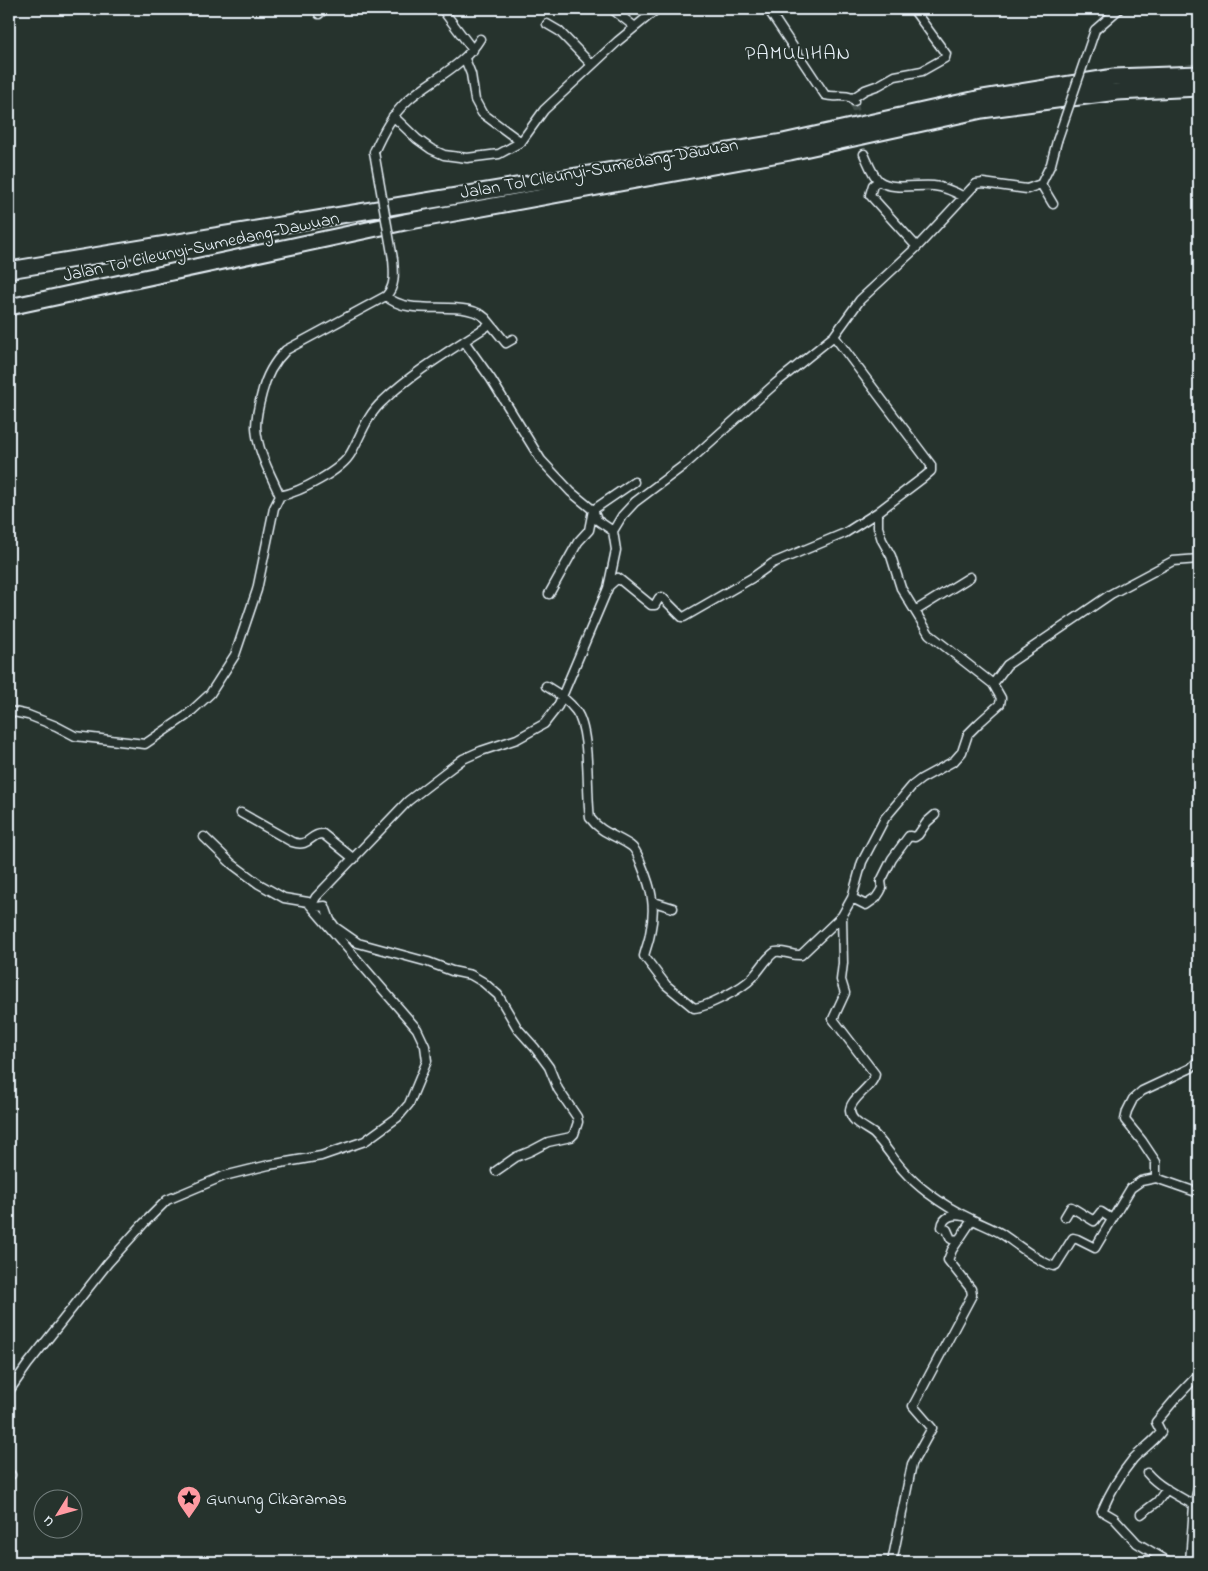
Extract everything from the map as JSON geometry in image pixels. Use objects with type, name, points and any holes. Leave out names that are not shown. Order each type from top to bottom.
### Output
[{"type":"highway","name":"Jalan Tol Cileunyi–Sumedang–Dawuan","points":[[9,270],[783,142],[977,98],[1114,78],[1199,74]]},
{"type":"highway","name":"Jalan Tol Cileunyi–Sumedang–Dawuan","points":[[9,307],[405,222],[790,152],[982,110],[1117,92],[1199,88]]},
{"type":"street","points":[[442,9],[473,50]]},
{"type":"street","points":[[612,9],[635,27]]},
{"type":"street","points":[[392,116],[417,139],[444,155],[467,158],[499,154],[521,142],[544,110],[592,65],[657,9]]},
{"type":"street","points":[[768,9],[825,95],[839,95],[853,100],[865,90],[879,85],[894,76],[922,71],[945,58],[946,54],[913,9]]},
{"type":"street","points":[[311,906],[316,897],[416,795],[463,759],[517,739],[544,724],[558,706],[608,588],[616,550],[613,531],[622,516],[635,502],[687,463],[776,383],[834,336],[860,300],[917,247],[976,184],[983,183],[1028,189],[1041,184],[1051,164],[1095,30],[1119,9]]},
{"type":"street","points":[[547,24],[559,31],[592,65]]},
{"type":"street","points":[[9,711],[28,715],[75,736],[145,744],[186,716],[210,694],[235,655],[257,590],[274,508],[280,496],[260,447],[256,426],[265,381],[276,360],[286,350],[386,296],[390,292],[394,279],[393,259],[374,152],[392,116],[409,99],[465,58],[480,40]]},
{"type":"street","points":[[465,58],[471,74],[475,100],[482,113],[521,142]]},
{"type":"street","points":[[864,154],[874,175],[883,183],[903,186],[932,185],[953,191],[964,197]]},
{"type":"street","points":[[878,180],[873,185],[870,194],[917,247]]},
{"type":"street","points":[[1041,184],[1052,204]]},
{"type":"street","points":[[386,296],[398,304],[408,307],[468,310],[485,317],[506,343],[513,339]]},
{"type":"street","points":[[280,496],[288,495],[332,472],[350,456],[368,420],[380,402],[431,363],[486,327],[489,322]]},
{"type":"street","points":[[608,588],[618,578],[651,605],[654,605],[662,597],[684,617],[752,578],[773,563],[845,534],[878,512],[931,471],[931,465],[834,336]]},
{"type":"street","points":[[464,341],[491,379],[541,460],[571,492],[593,510],[597,520],[613,531]]},
{"type":"street","points":[[549,594],[578,542],[589,530],[593,510],[634,482]]},
{"type":"street","points":[[546,686],[562,696],[577,712],[584,728],[590,818],[594,824],[612,836],[632,846],[650,884],[654,902],[651,933],[644,956],[666,985],[694,1008],[739,988],[752,979],[775,952],[801,955],[842,916],[852,898],[862,862],[885,818],[917,782],[954,761],[962,752],[968,734],[998,707],[1001,698],[993,684],[929,634],[901,588],[891,556],[882,540],[878,527],[878,512]]},
{"type":"street","points":[[993,684],[1007,665],[1111,594],[1173,561],[1199,559]]},
{"type":"street","points":[[915,611],[970,577]]},
{"type":"street","points":[[241,813],[292,842],[304,844],[318,834],[323,834],[354,858]]},
{"type":"street","points":[[852,898],[866,905],[876,898],[882,888],[881,881],[900,848],[909,836],[915,837],[918,835],[927,822],[935,816]]},
{"type":"street","points":[[9,1391],[108,1263],[167,1200],[224,1176],[269,1165],[321,1156],[365,1141],[398,1117],[409,1104],[427,1061],[425,1046],[416,1029],[308,902],[284,898],[258,884],[232,864],[204,836]]},
{"type":"street","points":[[654,902],[673,908]]},
{"type":"street","points":[[311,906],[316,908],[325,906],[330,920],[335,927],[358,943],[471,975],[483,982],[498,995],[518,1029],[542,1056],[558,1089],[575,1112],[577,1117],[576,1128],[570,1137],[548,1142],[510,1160],[496,1171]]},
{"type":"street","points":[[842,916],[843,963],[841,980],[845,990],[833,1019],[874,1072],[875,1077],[857,1098],[850,1108],[850,1112],[854,1120],[881,1141],[903,1171],[929,1194],[968,1218],[1000,1232],[1043,1262],[1054,1266],[1073,1238],[1095,1248],[1131,1188],[1141,1181],[1156,1178],[1199,1193]]},
{"type":"street","points":[[1156,1178],[1156,1162],[1125,1120],[1127,1111],[1133,1099],[1142,1091],[1191,1068],[1199,1060]]},
{"type":"street","points":[[1065,1217],[1071,1207],[1094,1222],[1101,1212],[1112,1219]]},
{"type":"street","points":[[959,1240],[951,1239],[947,1230],[942,1227],[942,1223],[950,1216],[968,1218]]},
{"type":"street","points":[[892,1562],[912,1464],[932,1428],[913,1406],[972,1295],[971,1289],[948,1260],[968,1218]]},
{"type":"street","points":[[1169,1562],[1137,1543],[1114,1518],[1102,1510],[1110,1492],[1134,1458],[1155,1440],[1161,1432],[1156,1422],[1199,1374]]},
{"type":"street","points":[[1147,1473],[1167,1489],[1194,1505]]},
{"type":"street","points":[[1190,1562],[1194,1505],[1199,1485]]},
{"type":"street","points":[[1142,1514],[1157,1502],[1167,1489]]},
{"type":"tunnel","points":[[854,103],[864,154]]},
{"type":"place","name":"Gunung Cikaramas","points":[[189,1519]]},
{"type":"district","name":"PAMULIHAN","points":[[798,52]]}]
